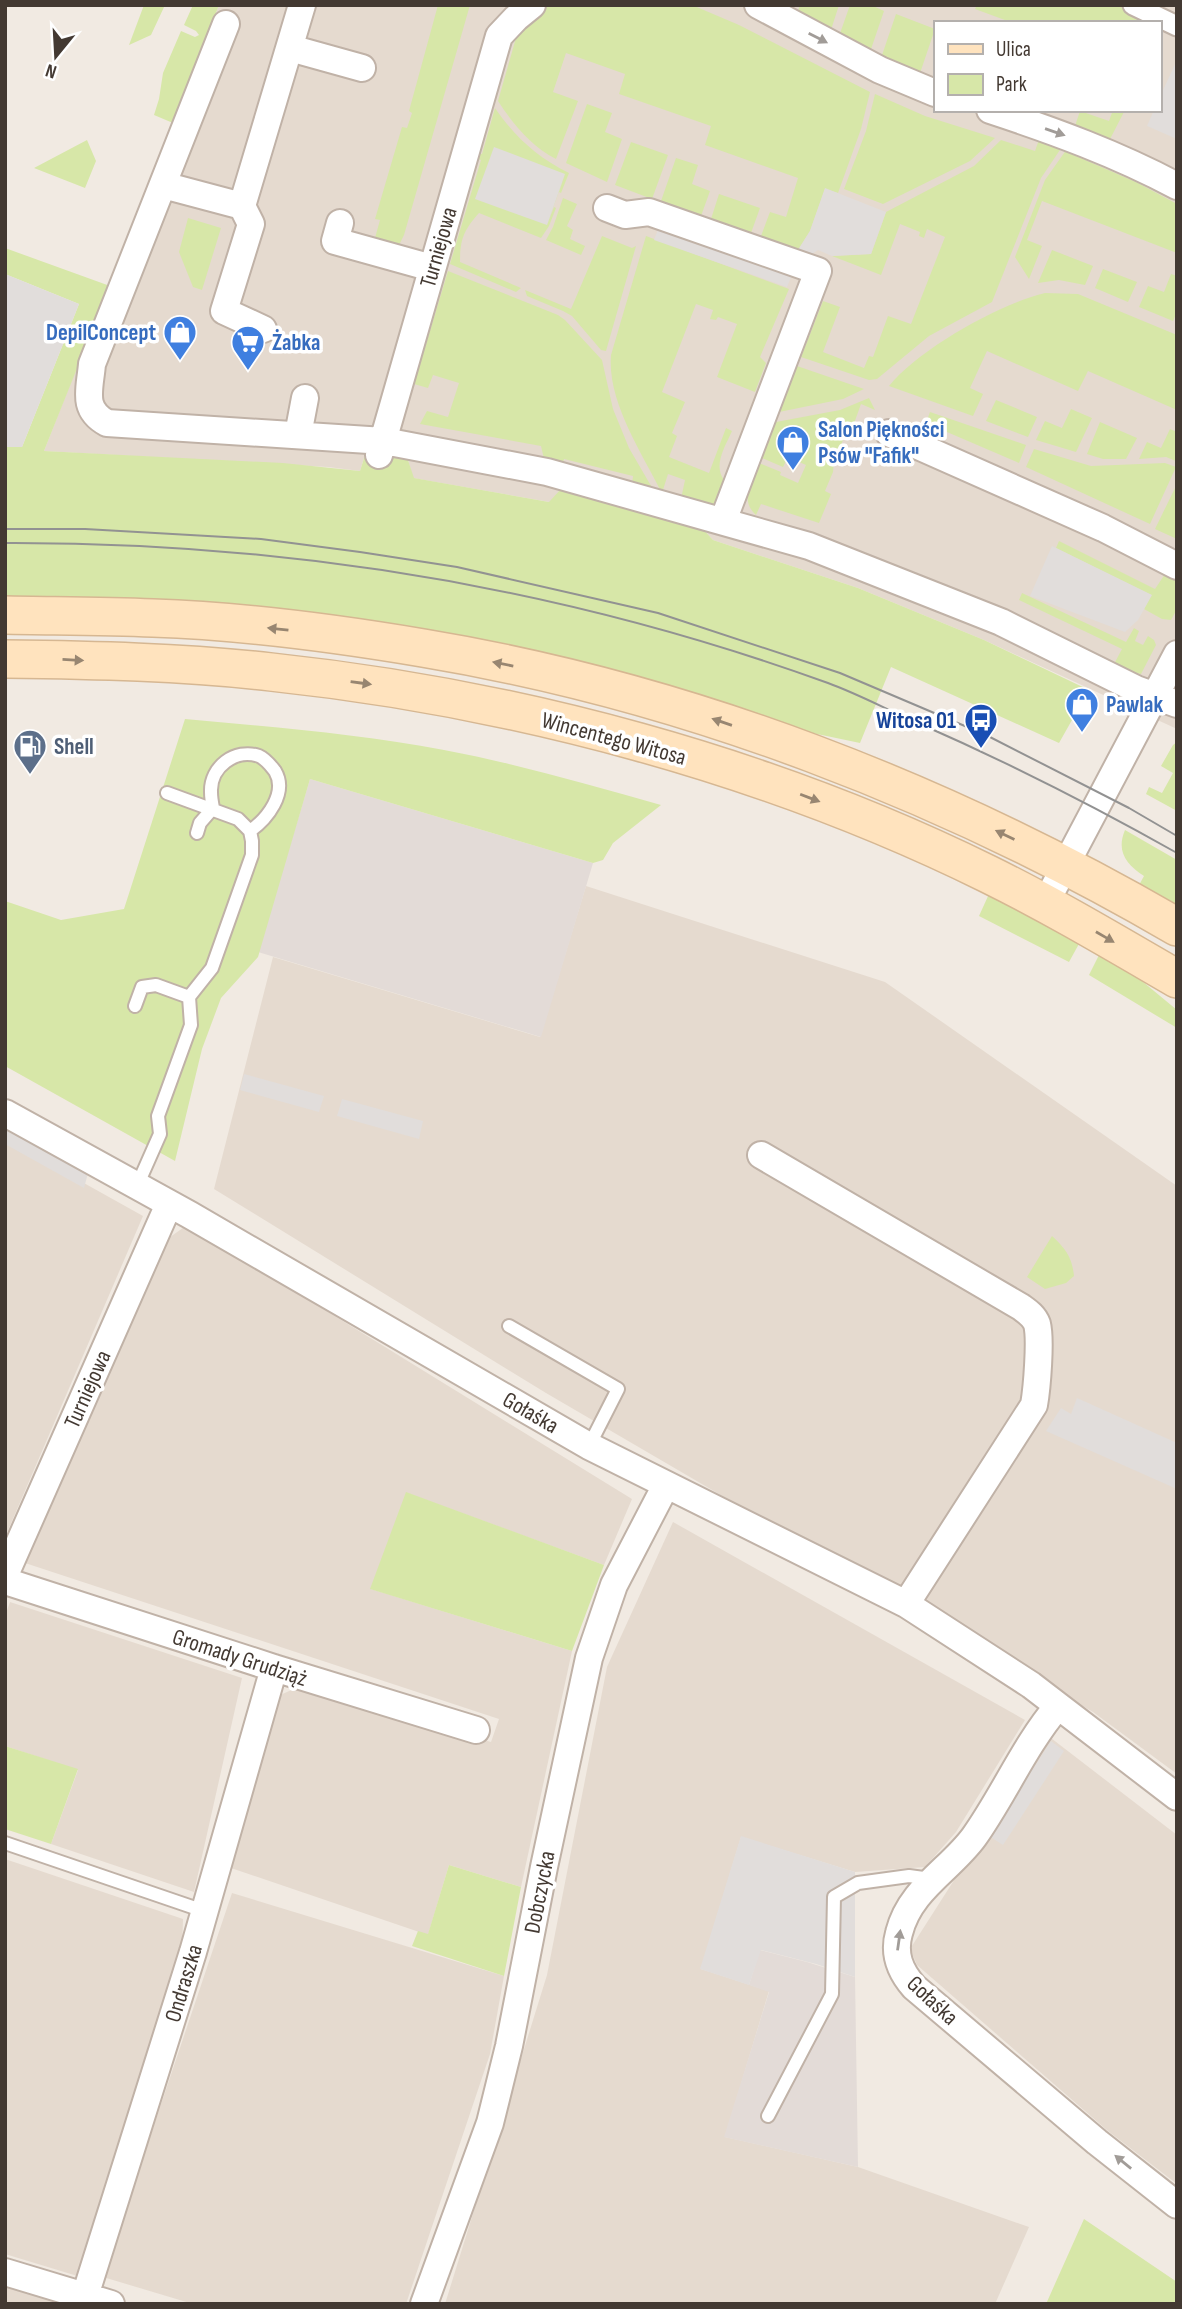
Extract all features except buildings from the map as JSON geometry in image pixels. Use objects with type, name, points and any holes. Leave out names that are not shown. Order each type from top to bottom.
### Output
[{"type":"main road","name":"Wincentego Witosa","points":[[5,615],[155,618],[274,628],[425,648],[527,669],[666,705],[787,745],[948,808],[1066,865],[1177,927]]},
{"type":"main road","name":"Wincentego Witosa","points":[[5,659],[176,665],[269,672],[413,691],[548,719],[648,746],[792,792],[910,839],[1045,904],[1177,979]]},
{"type":"street","points":[[263,329],[224,311],[251,223],[242,206],[302,5]]},
{"type":"street","points":[[758,5],[880,70],[934,93]]},
{"type":"street","points":[[1133,5],[1177,26]]},
{"type":"street","name":"Turniejowa","points":[[381,449],[432,268],[513,16]]},
{"type":"street","points":[[226,24],[92,364],[90,408],[95,416],[107,423],[298,435],[547,472],[809,546],[1000,622],[1166,700]]},
{"type":"street","points":[[290,48],[362,68]]},
{"type":"street","points":[[996,112],[1067,136],[1143,168],[1177,186]]},
{"type":"street","points":[[163,185],[242,206]]},
{"type":"street","points":[[607,208],[625,215],[649,212],[818,271],[723,521]]},
{"type":"street","points":[[343,242],[432,268]]},
{"type":"street","points":[[298,435],[305,398]]},
{"type":"street","points":[[889,433],[1092,523],[1177,566]]},
{"type":"street","points":[[1045,904],[1166,700],[1177,654]]},
{"type":"street","name":"Gołaśka","points":[[5,1113],[169,1204],[589,1446],[906,1604],[1031,1685],[1177,1797]]},
{"type":"street","points":[[761,1155],[1021,1307],[1032,1315],[1037,1325],[1037,1385],[1034,1405],[906,1604]]},
{"type":"street","name":"Turniejowa","points":[[5,1575],[169,1204]]},
{"type":"street","name":"Dobczycka","points":[[424,2304],[490,2123],[509,2046],[589,1658],[614,1585],[666,1485]]},
{"type":"street","name":"Gromady Grudziąż","points":[[5,1581],[476,1730]]},
{"type":"street","name":"Ondraszka","points":[[85,2297],[204,1911],[274,1668]]},
{"type":"street","name":"Gołaśka","points":[[1058,1706],[1043,1724],[972,1839],[931,1879],[907,1913],[899,1933],[897,1955],[906,1978],[914,1987],[1177,2205]]},
{"type":"street","points":[[5,2272],[111,2304]]},
{"type":"lane","points":[[214,808],[210,793],[219,766],[245,753],[262,757],[278,776],[279,790],[273,807],[261,824],[250,831]]},
{"type":"lane","points":[[137,1186],[160,1134],[158,1116],[191,1025],[189,997],[212,968],[252,855],[250,831],[238,819],[167,793]]},
{"type":"lane","points":[[197,833],[200,823],[214,808]]},
{"type":"lane","points":[[135,1006],[142,986],[156,985],[189,997]]},
{"type":"lane","points":[[509,1326],[618,1389],[589,1446]]},
{"type":"lane","points":[[5,1843],[204,1911]]},
{"type":"lane","points":[[768,2116],[832,1994],[834,1897],[858,1883],[909,1876],[931,1879]]},
{"type":"shaded area","points":[[219,5],[1177,5],[1177,729],[984,640],[858,588],[713,540],[703,529],[413,478],[408,460],[366,452],[360,471],[44,451]]},
{"type":"shaded area","points":[[1176,62],[1177,139],[1147,126],[1153,112],[1161,112],[1161,95]]},
{"type":"shaded area","points":[[494,147],[565,174],[547,225],[475,199]]},
{"type":"shaded area","points":[[825,188],[886,212],[871,254],[832,256],[818,250],[812,254],[798,250],[810,231]]},
{"type":"shaded area","points":[[661,222],[794,270],[787,287],[654,240]]},
{"type":"shaded area","points":[[5,274],[79,304],[22,447],[5,447]]},
{"type":"shaded area","points":[[1052,546],[1152,595],[1138,620],[1125,632],[1030,596]]},
{"type":"shaded area","points":[[310,779],[593,863],[541,1037],[258,952]]},
{"type":"shaded area","points":[[586,886],[885,982],[1177,1186],[1177,1774],[1093,1712],[546,1393],[214,1189],[273,957],[540,1037]]},
{"type":"shaded area","points":[[244,1074],[324,1096],[319,1112],[240,1090]]},
{"type":"shaded area","points":[[342,1099],[423,1121],[419,1139],[337,1116]]},
{"type":"shaded area","points":[[5,1127],[88,1173],[84,1188],[5,1144]]},
{"type":"shaded area","points":[[5,1139],[143,1216],[6,1535],[5,1535]]},
{"type":"shaded area","points":[[187,1225],[632,1499],[604,1565],[407,1493],[371,1589],[572,1651],[521,1887],[449,1865],[428,1935],[228,1867],[278,1696],[296,1688],[491,1742],[499,1719],[25,1563],[159,1245]]},
{"type":"shaded area","points":[[1077,1398],[1177,1443],[1177,1489],[1046,1431],[1061,1408],[1071,1414]]},
{"type":"shaded area","points":[[673,1522],[1025,1720],[956,1832],[925,1867],[855,1872],[741,1837],[701,1969],[769,1991],[725,2137],[858,2167],[1029,2227],[995,2304],[445,2304],[547,1975],[607,1667]]},
{"type":"shaded area","points":[[10,1602],[242,1678],[194,1892],[51,1844],[78,1770],[5,1746],[5,1616]]},
{"type":"shaded area","points":[[1047,1735],[1177,1835],[1177,2184],[1108,2131],[917,1965],[910,1949]]},
{"type":"shaded area","points":[[1051,1741],[1064,1751],[1003,1845],[989,1836]]},
{"type":"shaded area","points":[[741,1836],[855,1872],[855,1977],[761,1950],[749,1985],[700,1969]]},
{"type":"shaded area","points":[[5,1859],[183,1919],[182,1950],[84,2278],[5,2254]]},
{"type":"shaded area","points":[[232,1893],[504,1976],[490,2054],[406,2304],[193,2304],[103,2277]]},
{"type":"shaded area","points":[[760,1950],[855,1977],[858,2167],[724,2137],[769,1992],[749,1985]]},
{"type":"shaded area","points":[[5,2282],[82,2304],[5,2304]]},
{"type":"green space","points":[[144,5],[165,5],[151,35],[129,45]]},
{"type":"green space","points":[[193,5],[219,5],[173,123],[154,115],[163,73],[181,31],[195,37],[199,35],[184,25]]},
{"type":"green space","points":[[438,5],[470,5],[399,245],[375,238],[380,220],[375,219],[402,127],[407,128],[412,113],[409,111]]},
{"type":"green space","points":[[545,5],[692,5],[739,25],[870,92],[861,129],[838,193],[825,189],[810,231],[798,250],[761,236],[770,212],[786,217],[798,178],[705,145],[711,126],[619,94],[625,74],[566,53],[553,92],[578,101],[556,159],[531,141],[498,101],[518,31],[533,13]]},
{"type":"green space","points":[[800,5],[839,5],[830,33],[796,17]]},
{"type":"green space","points":[[850,5],[871,5],[884,11],[869,55],[838,39]]},
{"type":"green space","points":[[977,5],[1117,5],[1150,21],[1008,21],[975,9]]},
{"type":"green space","points":[[896,14],[934,29],[918,79],[880,61]]},
{"type":"green space","points":[[875,94],[925,116],[995,138],[970,161],[883,204],[844,189],[866,131]]},
{"type":"green space","points":[[587,104],[612,113],[605,132],[622,139],[607,182],[566,163]]},
{"type":"green space","points":[[495,108],[510,128],[528,145],[569,173],[561,193],[559,192],[565,174],[547,225],[554,207],[556,208],[541,238],[479,213],[464,235],[460,262],[521,288],[516,292],[450,264],[481,160],[477,159],[479,153],[482,154]]},
{"type":"green space","points":[[1080,112],[1109,121],[1112,112],[1124,112],[1108,143],[1073,132]]},
{"type":"green space","points":[[1041,134],[1064,144],[1041,178],[992,302],[929,336],[877,379],[869,380],[801,357],[823,301],[840,307],[823,352],[864,368],[869,356],[873,357],[888,316],[911,324],[945,237],[927,229],[924,238],[919,236],[920,232],[900,224],[881,275],[832,256],[871,254],[886,212],[974,166],[1001,140],[1035,151]]},
{"type":"green space","points":[[87,140],[96,161],[85,188],[34,168]]},
{"type":"green space","points":[[631,142],[668,155],[652,199],[615,185]]},
{"type":"green space","points":[[1069,146],[1069,153],[1136,182],[1177,204],[1177,253],[1042,201],[1027,240],[1042,246],[1029,279],[1015,257],[1045,180]]},
{"type":"green space","points":[[676,158],[698,165],[692,184],[710,191],[701,216],[661,201]]},
{"type":"green space","points":[[719,194],[760,208],[751,233],[711,219]]},
{"type":"green space","points":[[563,198],[577,204],[567,226],[573,230],[570,239],[585,246],[581,255],[546,240]]},
{"type":"green space","points":[[188,218],[221,228],[202,290],[193,287],[179,252]]},
{"type":"green space","points":[[602,236],[632,248],[636,246],[606,351],[601,350],[572,316],[527,296],[525,290],[571,309]]},
{"type":"green space","points":[[646,236],[789,289],[760,357],[766,363],[755,392],[717,377],[737,324],[718,317],[716,320],[710,319],[713,310],[696,304],[662,392],[685,402],[672,433],[677,436],[669,457],[709,473],[726,428],[732,431],[721,456],[720,468],[724,480],[713,510],[681,499],[685,480],[668,474],[662,493],[636,444],[614,390],[611,355]]},
{"type":"green space","points":[[5,248],[110,286],[44,451],[283,463],[360,471],[366,452],[408,460],[414,478],[549,502],[561,489],[703,529],[713,540],[858,588],[984,640],[1089,690],[1059,743],[891,667],[860,743],[798,730],[661,685],[5,597],[5,447],[22,447],[79,304],[5,274]]},
{"type":"green space","points":[[1052,250],[1093,266],[1085,285],[1059,280],[1038,283]]},
{"type":"green space","points":[[1103,269],[1137,282],[1128,302],[1095,288]]},
{"type":"green space","points":[[448,271],[565,320],[602,360],[613,409],[629,448],[654,491],[632,485],[633,476],[564,459],[562,466],[545,463],[541,446],[420,424],[427,411],[448,417],[459,383],[433,375],[428,388],[414,384]]},
{"type":"green space","points":[[1171,274],[1177,276],[1177,312],[1173,321],[1139,307],[1148,286],[1164,292]]},
{"type":"green space","points":[[1045,293],[1078,294],[1177,335],[1177,410],[1088,371],[1078,391],[987,351],[970,388],[983,394],[973,416],[889,386],[902,372],[939,343],[1005,307]]},
{"type":"green space","points":[[797,366],[864,389],[843,399],[779,412]]},
{"type":"green space","points":[[869,398],[875,410],[861,404],[852,429],[848,428],[825,491],[831,494],[819,523],[761,504],[756,515],[748,503],[748,490],[759,463],[798,483],[806,465],[788,457],[783,467],[762,458],[776,422],[840,410]]},
{"type":"green space","points":[[996,400],[1037,417],[1028,437],[986,421]]},
{"type":"green space","points":[[1071,409],[1092,418],[1076,452],[1036,440],[1045,421],[1062,428]]},
{"type":"green space","points":[[930,412],[1026,445],[1019,463],[926,423]]},
{"type":"green space","points":[[1100,422],[1137,438],[1126,459],[1103,459],[1087,454]]},
{"type":"green space","points":[[1170,429],[1177,432],[1176,461],[1166,457],[1139,459],[1147,442],[1161,448]]},
{"type":"green space","points":[[1034,449],[1091,466],[1165,463],[1176,467],[1150,524],[1026,467]]},
{"type":"green space","points":[[1177,484],[1177,539],[1155,529]]},
{"type":"green space","points":[[1059,541],[1155,589],[1165,574],[1177,579],[1177,609],[1171,620],[1162,619],[1144,609],[1151,595],[1056,548]]},
{"type":"green space","points":[[1022,593],[1126,642],[1134,628],[1139,631],[1135,641],[1143,645],[1148,636],[1154,640],[1156,645],[1141,674],[1114,664],[1122,649],[1019,600]]},
{"type":"green space","points":[[185,719],[412,744],[526,768],[661,805],[613,843],[603,860],[593,863],[310,779],[258,957],[221,998],[202,1049],[175,1161],[5,1066],[5,901],[61,920],[124,909]]},
{"type":"green space","points":[[1177,742],[1177,811],[1146,794],[1149,787],[1162,793],[1173,773],[1161,766]]},
{"type":"green space","points":[[1125,830],[1177,860],[1177,909],[1138,887],[1144,876],[1132,867],[1124,856],[1122,838]]},
{"type":"green space","points":[[989,894],[1080,942],[1069,962],[979,916]]},
{"type":"green space","points":[[1100,953],[1125,967],[1177,1010],[1177,1028],[1089,975]]},
{"type":"green space","points":[[1052,1236],[1067,1254],[1074,1276],[1066,1283],[1045,1289],[1027,1277]]},
{"type":"green space","points":[[406,1492],[604,1565],[572,1651],[370,1589]]},
{"type":"green space","points":[[5,1746],[78,1769],[51,1844],[5,1829]]},
{"type":"green space","points":[[449,1865],[521,1887],[504,1976],[412,1946],[418,1931],[428,1934]]},
{"type":"green space","points":[[1084,2219],[1177,2282],[1177,2304],[1046,2304]]},
{"type":"tram line","points":[[5,529],[85,529],[261,539],[457,567],[658,613],[840,673],[986,735],[1129,808],[1177,836]]},
{"type":"tram line","points":[[5,543],[215,551],[319,562],[525,596],[627,620],[728,649],[850,692],[1017,769],[1177,853]]},
{"type":"place","name":"DepilConcept","points":[[180,362]]},
{"type":"place","name":"Żabka","points":[[248,372]]},
{"type":"place","name":"Salon Piękności Psów \"Fafik\"","points":[[793,472]]},
{"type":"place","name":"Pawlak","points":[[1082,734]]},
{"type":"place","name":"Witosa 01","points":[[981,750]]},
{"type":"place","name":"Shell","points":[[30,776]]}]
